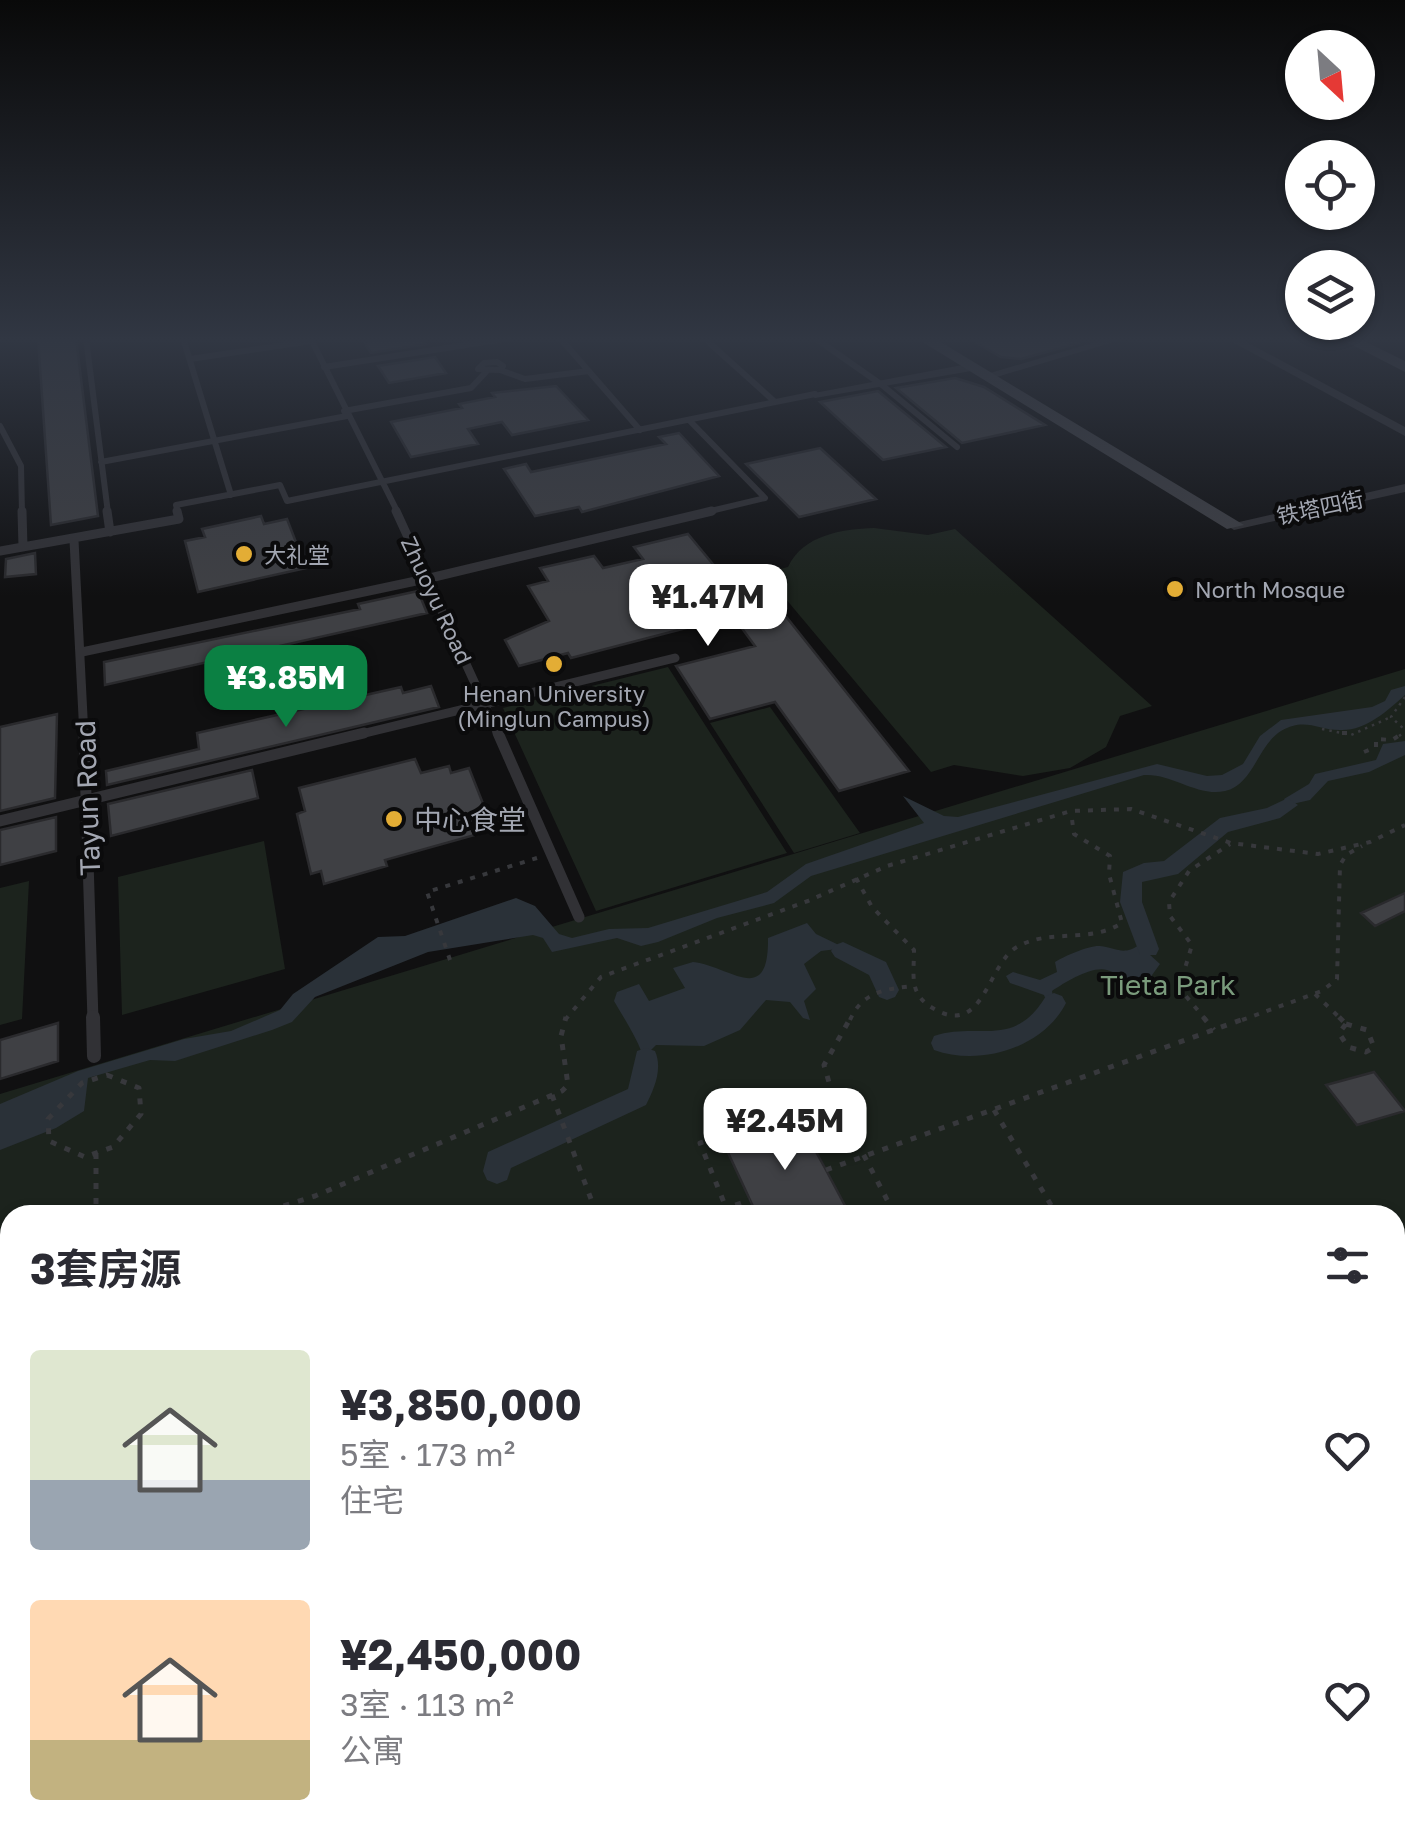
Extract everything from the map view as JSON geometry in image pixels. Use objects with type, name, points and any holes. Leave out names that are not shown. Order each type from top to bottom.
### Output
[{"type":"street","points":[[1068,424],[1234,524]]},
{"type":"street","name":"铁塔四街","points":[[1234,524],[1405,488]]},
{"type":"lane","points":[[97,424],[110,532]]},
{"type":"lane","points":[[209,424],[231,494]]},
{"type":"lane","points":[[102,462],[297,424]]},
{"type":"lane","name":"Zhuoyu Road","points":[[351,424],[430,578],[579,917]]},
{"type":"lane","points":[[635,424],[640,430]]},
{"type":"lane","points":[[0,551],[179,518],[176,505],[231,494],[280,485],[287,500],[669,424]]},
{"type":"lane","points":[[82,652],[430,578],[765,498],[693,424]]},
{"type":"lane","points":[[930,424],[958,447]]},
{"type":"lane","points":[[0,426],[22,466],[24,547]]},
{"type":"lane","name":"Tayun Road","points":[[74,540],[82,652],[94,1056]]},
{"type":"lane","points":[[0,820],[675,658]]},
{"type":"path","points":[[1322,728],[1352,735],[1391,716],[1405,697]]},
{"type":"path","points":[[1364,752],[1376,747],[1376,739],[1392,740],[1405,731],[1391,716]]},
{"type":"path","points":[[287,1205],[568,1085],[559,1028],[568,1011],[600,978],[808,902],[856,878],[948,845],[1071,811],[1132,808],[1231,843],[1318,854],[1370,842]]},
{"type":"path","points":[[856,878],[872,908],[914,950],[909,975],[926,1005],[941,1013],[972,1012],[982,1004],[1002,960],[1015,948],[1051,938],[1104,934],[1122,923],[1109,874],[1110,856],[1074,834],[1071,811]]},
{"type":"path","points":[[826,1170],[1315,994],[1337,979],[1340,864],[1346,854],[1405,825]]},
{"type":"path","points":[[1214,1030],[1178,988],[1192,945],[1169,915],[1169,904],[1195,862],[1231,843]]},
{"type":"path","points":[[450,960],[426,892],[551,854]]},
{"type":"path","points":[[891,1205],[868,1155],[826,1083],[824,1056],[863,999],[912,986]]},
{"type":"path","points":[[1315,994],[1346,1024],[1367,1030],[1374,1048],[1366,1052],[1348,1047],[1338,1033],[1346,1024]]},
{"type":"path","points":[[106,1074],[138,1088],[142,1114],[113,1147],[96,1153],[85,1156],[49,1141],[48,1119],[82,1083],[106,1074]]},
{"type":"path","points":[[552,1095],[593,1205]]},
{"type":"path","points":[[725,1205],[700,1143],[833,1096]]},
{"type":"path","points":[[994,1110],[1051,1205]]},
{"type":"path","points":[[96,1153],[96,1205]]},
{"type":"path","points":[[741,1205],[750,1200]]},
{"type":"green space","points":[[874,528],[928,535],[955,529],[1152,706],[1120,716],[1106,747],[1070,768],[1023,776],[954,765],[931,772],[764,573],[788,567],[803,548],[825,536]]},
{"type":"green space","points":[[668,667],[787,853],[596,911],[503,708]]},
{"type":"green space","name":"Tieta Park","points":[[1405,669],[1405,1205],[0,1205],[0,1094]]},
{"type":"green space","points":[[770,707],[860,833],[794,853],[710,723]]},
{"type":"green space","points":[[264,841],[285,969],[122,1015],[118,877]]},
{"type":"green space","points":[[29,881],[22,1019],[0,1025],[0,888]]},
{"type":"shaded area","points":[[1405,686],[1405,695],[1359,727],[1340,730],[1304,725],[1281,731],[1266,745],[1242,781],[1225,791],[1204,791],[1144,775],[811,876],[774,903],[717,918],[641,946],[617,938],[552,952],[543,938],[533,935],[428,952],[315,997],[292,1022],[272,1030],[175,1061],[150,1060],[88,1078],[84,1111],[56,1128],[0,1150],[0,1104],[78,1071],[184,1039],[231,1031],[280,1010],[293,994],[378,937],[405,936],[516,898],[535,906],[559,934],[572,938],[609,929],[648,928],[767,892],[806,864],[924,823],[903,796],[944,816],[958,817],[1157,764],[1207,776],[1222,775],[1243,764],[1260,736],[1281,720],[1372,707],[1385,701],[1391,690]]},
{"type":"shaded area","points":[[1405,741],[1405,755],[1369,772],[1328,781],[1310,800],[1288,805],[1284,799],[1309,784],[1315,774],[1376,760],[1383,744]]},
{"type":"shaded area","points":[[807,923],[816,934],[845,948],[821,951],[804,964],[816,989],[804,1001],[810,1020],[803,1018],[790,1002],[766,1000],[740,1030],[704,1046],[656,1045],[643,1058],[614,1001],[617,992],[639,984],[649,1001],[685,988],[673,968],[693,962],[745,978],[754,977],[762,972],[767,959],[768,938]]},
{"type":"shaded area","points":[[1139,945],[1160,964],[1147,982],[1094,970],[1052,991],[1054,1003],[1047,1003],[1044,995],[1010,983],[1006,976],[1013,972],[1040,980],[1057,972],[1055,962],[1077,951],[1100,946],[1124,951]]},
{"type":"building","points":[[44,424],[87,424],[98,516],[51,525]]},
{"type":"building","points":[[392,424],[492,424],[468,429],[478,444],[411,457]]},
{"type":"building","points":[[504,424],[567,424],[512,435]]},
{"type":"building","points":[[844,424],[918,424],[946,447],[883,460]]},
{"type":"building","points":[[939,424],[1045,425],[962,443]]},
{"type":"building","points":[[679,433],[719,476],[582,512],[579,507],[535,516],[504,469],[526,464],[531,472],[666,444],[659,437]]},
{"type":"building","points":[[820,448],[876,499],[799,517],[746,464]]},
{"type":"building","name":"大礼堂","points":[[261,516],[264,524],[287,519],[306,568],[198,592],[185,541],[205,537],[202,529]]},
{"type":"building","points":[[688,534],[751,610],[776,604],[909,771],[839,791],[775,702],[710,719],[676,666],[755,646],[724,604],[685,614],[694,626],[571,658],[568,653],[519,666],[505,640],[549,621],[528,586],[548,581],[540,568],[594,556],[603,568],[643,559],[634,547]]},
{"type":"building","points":[[35,553],[36,574],[5,577],[6,559]]},
{"type":"building","points":[[418,591],[427,613],[105,685],[104,662],[360,609],[358,604]]},
{"type":"building","points":[[431,686],[439,707],[107,785],[106,771],[199,749],[197,733],[401,687],[403,693]]},
{"type":"building","points":[[57,714],[55,798],[0,811],[0,727]]},
{"type":"building","name":"中心食堂","points":[[415,759],[421,773],[449,766],[451,773],[469,768],[491,824],[480,827],[482,833],[385,860],[387,866],[324,884],[321,871],[311,874],[297,814],[305,811],[299,788]]},
{"type":"building","points":[[252,770],[258,798],[111,836],[108,804]]},
{"type":"building","points":[[56,817],[56,851],[0,865],[0,830]]},
{"type":"building","points":[[1405,893],[1405,911],[1375,926],[1361,913]]},
{"type":"building","points":[[58,1023],[58,1061],[0,1079],[0,1040]]},
{"type":"building","points":[[1374,1072],[1405,1111],[1357,1125],[1326,1085]]},
{"type":"building","points":[[797,1117],[845,1205],[752,1205],[724,1144]]},
{"type":"waterway","points":[[1148,949],[1131,902],[1131,878],[1144,871],[1170,868],[1227,823],[1273,813],[1288,805]]},
{"type":"waterway","points":[[843,951],[878,969],[887,990]]},
{"type":"waterway","points":[[943,1043],[974,1044],[1022,1034],[1036,1027],[1054,1003]]},
{"type":"waterway","points":[[497,1171],[498,1161],[637,1097],[643,1085],[646,1059]]},
{"type":"place","name":"大礼堂","points":[[244,554]]},
{"type":"place","name":"North Mosque","points":[[1175,589]]},
{"type":"place","name":"Henan University (Minglun Campus)","points":[[554,664]]},
{"type":"place","name":"中心食堂","points":[[394,819]]}]
